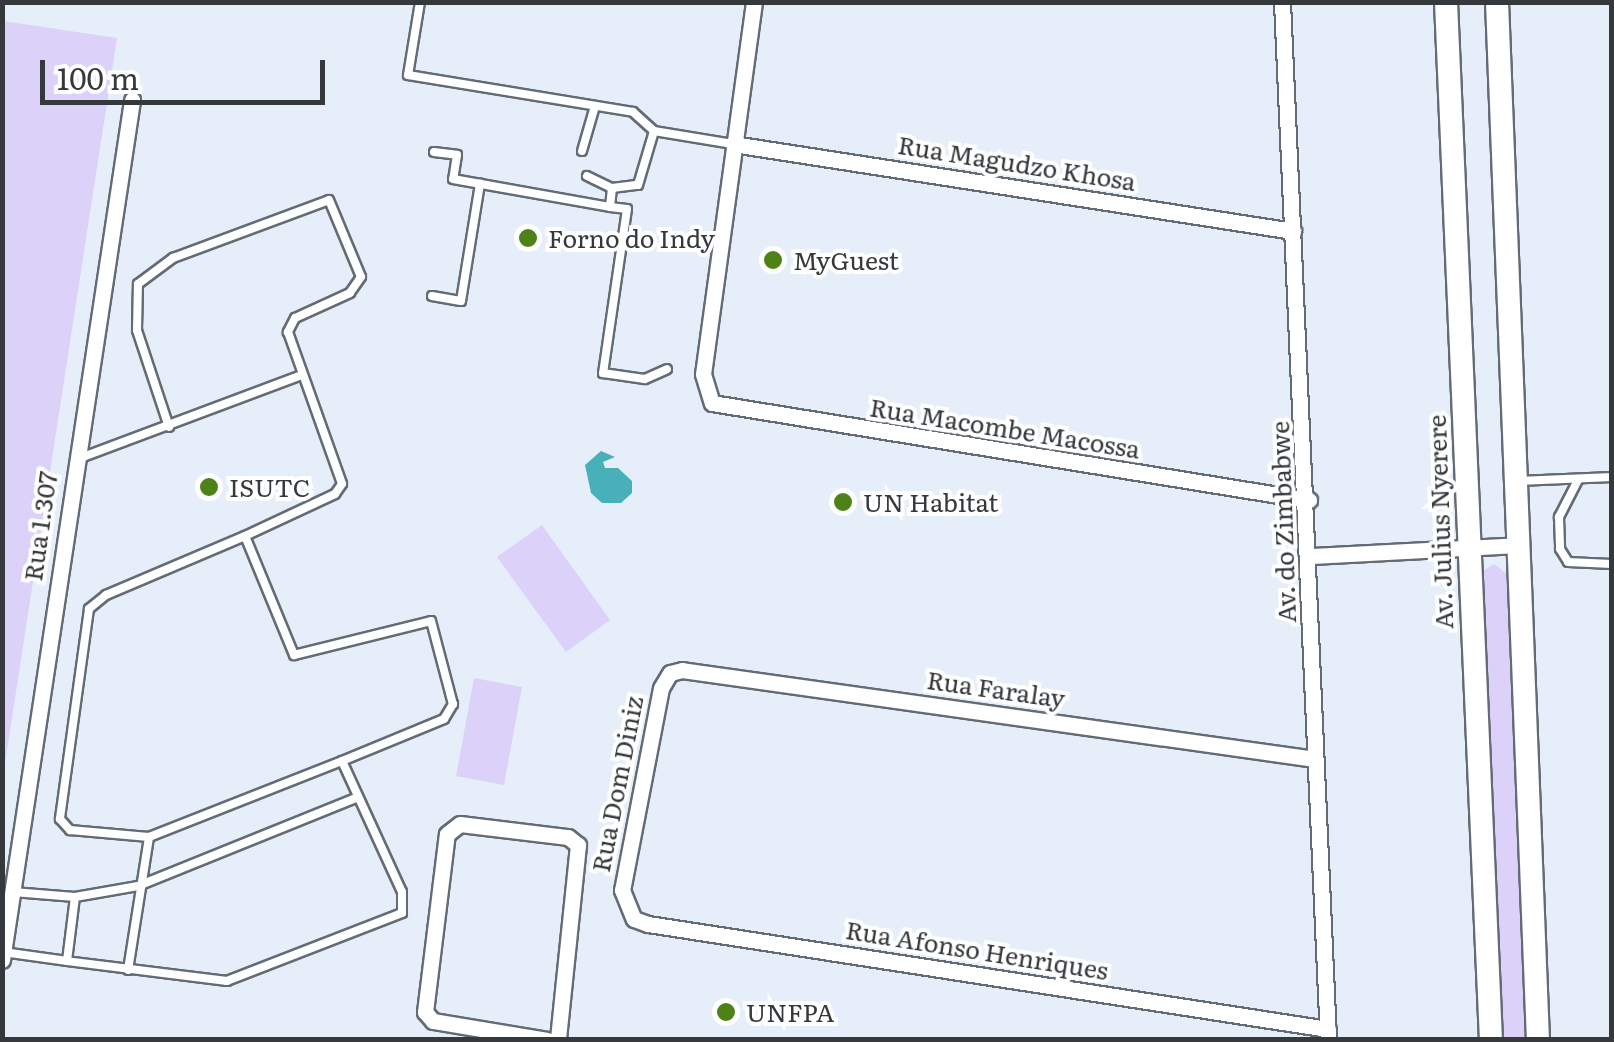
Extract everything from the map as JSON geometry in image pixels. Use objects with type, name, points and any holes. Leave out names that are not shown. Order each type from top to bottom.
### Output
[{"type":"main road","name":"Av. Julius Nyerere","points":[[1446,2],[1491,1040]]},
{"type":"main road","points":[[1497,2],[1537,916],[1538,1040]]},
{"type":"street","points":[[734,144],[754,2]]},
{"type":"street","name":"Av. do Zimbabwe","points":[[1282,2],[1309,500],[1315,759],[1328,1034]]},
{"type":"street","name":"Rua 1.307","points":[[2,960],[132,100]]},
{"type":"street","name":"Rua Magudzo Khosa","points":[[734,144],[1293,231]]},
{"type":"street","name":"Rua Macombe Macossa","points":[[734,144],[704,388],[720,409],[1309,500]]},
{"type":"street","points":[[1310,556],[1468,544],[1520,545]]},
{"type":"street","name":"Rua Faralay","points":[[670,673],[1315,759]]},
{"type":"street","name":"Rua Dom Diniz","points":[[626,907],[622,890],[661,688],[670,673]]},
{"type":"street","points":[[547,1040],[433,1021],[425,1012],[447,834],[460,824],[568,837],[578,845],[558,1040]]},
{"type":"street","name":"Rua Afonso Henriques","points":[[626,907],[648,924],[1328,1034]]},
{"type":"lane","points":[[420,2],[408,75],[633,112],[654,131],[734,144]]},
{"type":"lane","points":[[582,150],[595,106]]},
{"type":"lane","points":[[586,176],[612,188],[638,185],[646,175],[654,131]]},
{"type":"lane","points":[[434,152],[457,156],[453,180],[627,210],[602,373],[645,379],[668,369]]},
{"type":"lane","points":[[432,296],[461,301],[480,184]]},
{"type":"lane","points":[[610,207],[612,188]]},
{"type":"lane","points":[[169,428],[138,330],[138,284],[173,258],[329,200],[361,277],[350,292],[290,324],[302,375],[340,489],[244,536],[106,595],[84,619],[58,810],[70,830],[149,837],[342,761],[449,712],[437,628],[418,621],[294,655],[244,536]]},
{"type":"lane","points":[[76,459],[169,428],[302,375]]},
{"type":"lane","points":[[1518,480],[1612,477]]},
{"type":"lane","points":[[1578,480],[1559,516],[1560,548],[1568,562],[1612,564]]},
{"type":"lane","points":[[4,952],[227,980],[402,912],[402,892],[342,761]]},
{"type":"lane","points":[[13,892],[76,897],[138,886],[358,797]]},
{"type":"lane","points":[[128,970],[138,886],[149,837]]},
{"type":"lane","points":[[67,961],[76,897]]},
{"type":"shaded area","points":[[2,21],[117,38],[3,776]]},
{"type":"shaded area","points":[[542,525],[610,620],[566,652],[497,557]]},
{"type":"shaded area","points":[[1494,564],[1508,575],[1526,1039],[1503,1039],[1479,573]]},
{"type":"shaded area","points":[[474,678],[522,687],[504,785],[456,776]]},
{"type":"water","points":[[601,451],[615,457],[603,462],[605,468],[618,468],[632,481],[632,493],[621,503],[602,503],[591,493],[585,465]]},
{"type":"place","name":"Forno do Indy","points":[[528,238]]},
{"type":"place","name":"MyGuest","points":[[773,260]]},
{"type":"place","name":"ISUTC","points":[[209,487]]},
{"type":"place","name":"UN Habitat","points":[[843,502]]},
{"type":"place","name":"UNFPA","points":[[726,1012]]}]
